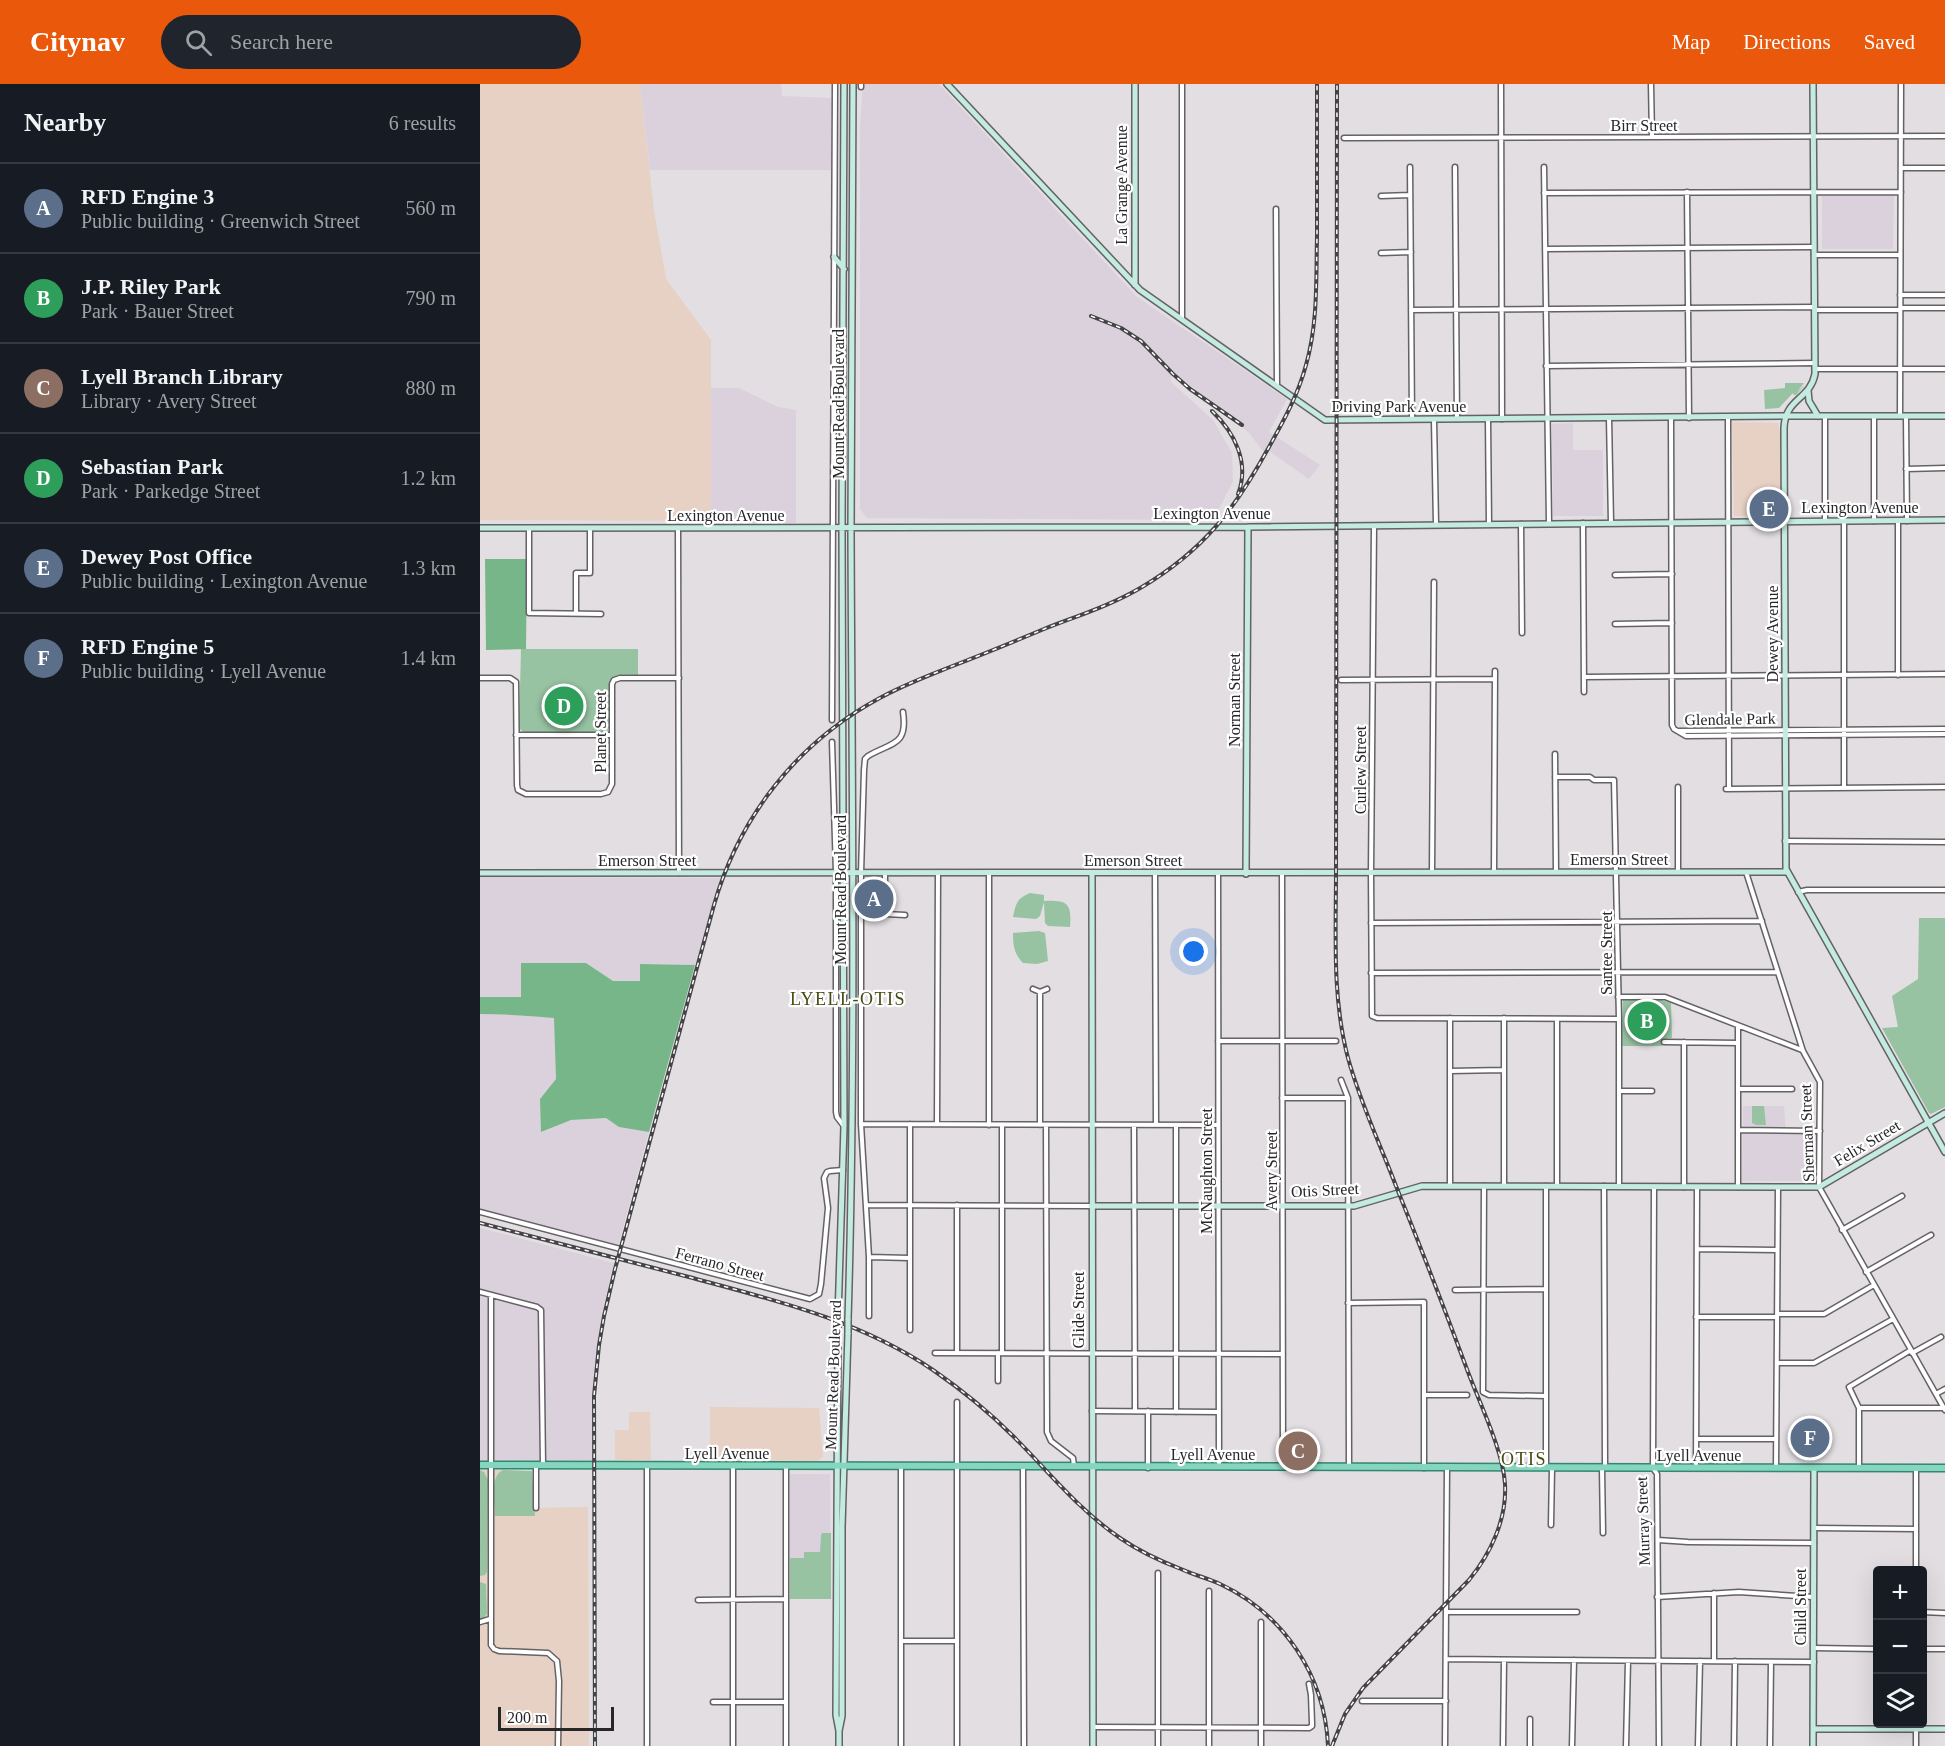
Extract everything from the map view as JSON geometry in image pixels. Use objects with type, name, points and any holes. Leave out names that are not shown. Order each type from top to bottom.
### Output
[{"type":"main road","name":"Lyell Avenue","points":[[480,1465],[1945,1468]]},
{"type":"street","name":"Mount Read Boulevard","points":[[832,720],[834,84]]},
{"type":"street","name":"Mount Read Boulevard","points":[[839,1746],[836,1715],[836,1466],[843,1170],[844,84]]},
{"type":"street","name":"Mount Read Boulevard","points":[[839,1731],[842,1716],[842,1527],[852,1188],[853,84]]},
{"type":"street","name":"Driving Park Avenue","points":[[948,84],[1146,295],[1326,420],[1945,416]]},
{"type":"street","name":"La Grange Avenue","points":[[1135,84],[1135,285]]},
{"type":"street","points":[[1182,84],[1182,319]]},
{"type":"street","points":[[1501,84],[1502,419]]},
{"type":"street","points":[[1651,84],[1652,137]]},
{"type":"street","points":[[1785,416],[1790,407],[1808,390],[1813,381],[1815,366],[1813,84]]},
{"type":"street","points":[[1901,84],[1900,369],[1907,521]]},
{"type":"street","name":"Birr Street","points":[[1344,138],[1945,136]]},
{"type":"street","points":[[1410,167],[1412,420]]},
{"type":"street","points":[[1455,167],[1458,420]]},
{"type":"street","points":[[1544,167],[1549,523]]},
{"type":"street","points":[[1901,168],[1945,168]]},
{"type":"street","points":[[1687,192],[1689,418]]},
{"type":"street","points":[[1544,193],[1901,192]]},
{"type":"street","points":[[1380,196],[1410,195]]},
{"type":"street","points":[[1276,209],[1277,387]]},
{"type":"street","points":[[1545,249],[1813,247]]},
{"type":"street","points":[[1381,253],[1411,252]]},
{"type":"street","points":[[1813,255],[1900,255]]},
{"type":"street","points":[[834,257],[843,269]]},
{"type":"street","points":[[1900,295],[1945,295]]},
{"type":"street","points":[[1411,310],[1945,308]]},
{"type":"street","points":[[1546,366],[1689,365],[1945,369]]},
{"type":"street","points":[[1808,390],[1809,401],[1818,416]]},
{"type":"street","name":"Dewey Avenue","points":[[1785,416],[1786,872],[1945,1152]]},
{"type":"street","points":[[1825,521],[1826,416]]},
{"type":"street","points":[[1874,416],[1875,521]]},
{"type":"street","points":[[1728,417],[1729,733],[1727,789],[1945,787]]},
{"type":"street","points":[[1610,418],[1611,523]]},
{"type":"street","points":[[1671,418],[1672,676]]},
{"type":"street","points":[[1434,420],[1436,524]]},
{"type":"street","points":[[1488,420],[1489,524]]},
{"type":"street","points":[[1906,469],[1945,468]]},
{"type":"street","name":"Lexington Avenue","points":[[480,528],[1248,527],[1945,520]]},
{"type":"street","points":[[1844,521],[1844,788]]},
{"type":"street","points":[[1898,521],[1898,675]]},
{"type":"street","points":[[1583,523],[1584,692]]},
{"type":"street","points":[[1521,524],[1522,633]]},
{"type":"street","name":"Curlew Street","points":[[1374,525],[1372,1016],[1377,1018],[1450,1018]]},
{"type":"street","name":"Norman Street","points":[[1246,874],[1248,527]]},
{"type":"street","points":[[529,529],[529,614],[601,614]]},
{"type":"street","points":[[576,614],[576,573],[590,573],[590,529]]},
{"type":"street","points":[[678,529],[679,873]]},
{"type":"street","points":[[833,569],[842,578]]},
{"type":"street","points":[[1615,575],[1672,574]]},
{"type":"street","points":[[1432,873],[1434,582]]},
{"type":"street","points":[[1615,624],[1672,623]]},
{"type":"street","points":[[1494,873],[1495,671]]},
{"type":"street","points":[[1584,677],[1945,674]]},
{"type":"street","name":"Glendale Park","points":[[1672,676],[1672,725],[1686,736],[1729,733],[1945,729]]},
{"type":"street","name":"Planet Street","points":[[480,678],[510,678],[515,681],[517,785],[520,792],[526,794],[601,794],[608,792],[611,787],[612,684],[615,679],[679,678]]},
{"type":"street","points":[[1341,680],[1495,679]]},
{"type":"street","name":"Mount Read Boulevard","points":[[869,1316],[869,1257],[861,1124],[861,873],[864,764],[868,756],[896,742],[903,735],[905,726],[903,712]]},
{"type":"street","name":"Glendale Park","points":[[1844,732],[1945,734]]},
{"type":"street","points":[[516,735],[612,735]]},
{"type":"street","name":"Mount Read Boulevard","points":[[832,742],[836,873],[836,1112],[843,1126]]},
{"type":"street","points":[[1555,754],[1556,873]]},
{"type":"street","name":"Santee Street","points":[[1555,777],[1614,780],[1617,872],[1618,1186]]},
{"type":"street","points":[[1678,787],[1678,872]]},
{"type":"street","points":[[1785,841],[1945,842]]},
{"type":"street","name":"Sherman Street","points":[[1746,872],[1803,1051],[1820,1082],[1820,1187],[1944,1409]]},
{"type":"street","name":"Emerson Street","points":[[480,873],[1786,872]]},
{"type":"street","points":[[885,873],[885,914],[905,915]]},
{"type":"street","points":[[937,1125],[938,873]]},
{"type":"street","points":[[989,873],[989,1125]]},
{"type":"street","name":"Glide Street","points":[[1092,873],[1093,1746]]},
{"type":"street","points":[[1155,873],[1156,1125]]},
{"type":"street","name":"Avery Street","points":[[1282,873],[1283,1468]]},
{"type":"street","name":"McNaughton Street","points":[[1218,874],[1219,1468]]},
{"type":"street","points":[[1798,892],[1807,890],[1945,890]]},
{"type":"street","points":[[1371,923],[1762,921]]},
{"type":"street","points":[[1371,973],[1777,972]]},
{"type":"street","points":[[1033,989],[1040,992],[1047,989]]},
{"type":"street","points":[[1040,992],[1040,1125]]},
{"type":"street","points":[[1618,997],[1665,998],[1803,1051]]},
{"type":"street","points":[[1450,1186],[1450,1018],[1618,1019]]},
{"type":"street","points":[[1504,1018],[1504,1186]]},
{"type":"street","points":[[1557,1018],[1557,1186]]},
{"type":"street","points":[[1738,1026],[1738,1187]]},
{"type":"street","points":[[1218,1041],[1336,1041]]},
{"type":"street","points":[[1664,1042],[1738,1043]]},
{"type":"street","points":[[1684,1042],[1684,1187]]},
{"type":"street","points":[[1450,1071],[1503,1071]]},
{"type":"street","points":[[1341,1080],[1348,1098],[1349,1468]]},
{"type":"street","points":[[1738,1089],[1792,1089]]},
{"type":"street","points":[[1618,1091],[1652,1091]]},
{"type":"street","points":[[1282,1098],[1348,1098]]},
{"type":"street","name":"Felix Street","points":[[1820,1187],[1945,1113]]},
{"type":"street","points":[[861,1124],[1218,1125]]},
{"type":"street","points":[[910,1124],[910,1330]]},
{"type":"street","points":[[998,1381],[1002,1125]]},
{"type":"street","points":[[1046,1125],[1047,1434],[1051,1441],[1072,1457],[1074,1467]]},
{"type":"street","points":[[1134,1125],[1135,1411]]},
{"type":"street","points":[[1176,1125],[1176,1412]]},
{"type":"street","points":[[1738,1130],[1820,1131]]},
{"type":"street","points":[[852,1154],[843,1170],[852,1188]]},
{"type":"street","name":"Ferrano Street","points":[[480,1212],[810,1299],[819,1294],[821,1284],[828,1203],[824,1178],[827,1172],[843,1170]]},
{"type":"street","points":[[1484,1186],[1484,1393],[1546,1396]]},
{"type":"street","points":[[1546,1186],[1546,1396],[1551,1525]]},
{"type":"street","points":[[1603,1533],[1605,1186]]},
{"type":"street","name":"Murray Street","points":[[1654,1186],[1653,1468],[1657,1474],[1659,1746]]},
{"type":"street","name":"Otis Street","points":[[866,1205],[1348,1206],[1416,1187],[1820,1187]]},
{"type":"street","points":[[1696,1468],[1697,1187]]},
{"type":"street","points":[[1776,1468],[1778,1187]]},
{"type":"street","points":[[1842,1230],[1902,1196]]},
{"type":"street","points":[[957,1205],[957,1353]]},
{"type":"street","points":[[1866,1272],[1931,1235]]},
{"type":"street","points":[[1697,1249],[1777,1250]]},
{"type":"street","points":[[869,1257],[909,1258]]},
{"type":"street","points":[[1696,1317],[1821,1315],[1874,1285]]},
{"type":"street","points":[[1455,1290],[1545,1289]]},
{"type":"street","points":[[480,1292],[540,1309],[542,1312],[536,1508]]},
{"type":"street","points":[[491,1295],[489,1579],[491,1645],[499,1651],[548,1653],[557,1661],[558,1746]]},
{"type":"street","points":[[1348,1303],[1424,1302],[1424,1468]]},
{"type":"street","points":[[1777,1363],[1818,1362],[1893,1319]]},
{"type":"street","points":[[1858,1468],[1859,1408],[1849,1389],[1850,1385],[1941,1337]]},
{"type":"street","points":[[935,1353],[1283,1354]]},
{"type":"street","points":[[1936,1394],[1945,1389]]},
{"type":"street","points":[[1424,1395],[1467,1395]]},
{"type":"street","points":[[957,1402],[957,1746]]},
{"type":"street","points":[[1859,1408],[1944,1409]]},
{"type":"street","points":[[1092,1411],[1219,1412]]},
{"type":"street","points":[[1148,1412],[1148,1468]]},
{"type":"street","points":[[1696,1439],[1776,1439]]},
{"type":"street","points":[[647,1466],[647,1746]]},
{"type":"street","points":[[733,1466],[733,1746]]},
{"type":"street","points":[[786,1466],[786,1746]]},
{"type":"street","points":[[901,1467],[901,1746]]},
{"type":"street","points":[[1023,1467],[1024,1746]]},
{"type":"street","points":[[1445,1746],[1447,1468]]},
{"type":"street","name":"Child Street","points":[[1814,1746],[1815,1468]]},
{"type":"street","points":[[1916,1468],[1916,1566]]},
{"type":"street","points":[[1814,1528],[1916,1529]]},
{"type":"street","points":[[1658,1540],[1814,1543]]},
{"type":"street","points":[[1158,1573],[1158,1746]]},
{"type":"street","points":[[1209,1591],[1209,1746]]},
{"type":"street","points":[[1657,1597],[1739,1592],[1814,1597]]},
{"type":"street","points":[[1714,1593],[1714,1661]]},
{"type":"street","points":[[698,1600],[786,1599]]},
{"type":"street","points":[[1446,1612],[1578,1612]]},
{"type":"street","points":[[1927,1612],[1945,1613]]},
{"type":"street","points":[[480,1622],[490,1619]]},
{"type":"street","points":[[1261,1622],[1261,1746]]},
{"type":"street","points":[[901,1641],[957,1641]]},
{"type":"street","points":[[1814,1648],[1873,1648]]},
{"type":"street","points":[[1927,1649],[1945,1649]]},
{"type":"street","points":[[1446,1659],[1814,1662]]},
{"type":"street","points":[[1503,1746],[1504,1660]]},
{"type":"street","points":[[1572,1746],[1574,1660]]},
{"type":"street","points":[[1626,1746],[1628,1660]]},
{"type":"street","points":[[1698,1746],[1700,1661]]},
{"type":"street","points":[[1734,1746],[1735,1661]]},
{"type":"street","points":[[1770,1746],[1771,1662]]},
{"type":"street","points":[[1093,1727],[1311,1727],[1309,1684]]},
{"type":"street","points":[[1362,1701],[1446,1701]]},
{"type":"street","points":[[713,1702],[786,1702]]},
{"type":"street","points":[[1530,1719],[1530,1746]]},
{"type":"street","points":[[1814,1729],[1873,1727]]},
{"type":"street","points":[[1927,1727],[1945,1729]]},
{"type":"street","points":[[1916,1728],[1916,1746]]},
{"type":"shaded area","points":[[480,84],[640,84],[654,211],[666,279],[711,340],[711,521],[480,520]]},
{"type":"shaded area","points":[[640,84],[781,84],[782,96],[831,98],[832,170],[650,170]]},
{"type":"shaded area","points":[[863,84],[939,84],[1137,297],[1287,399],[1269,432],[1320,465],[1309,479],[1269,451],[1266,455],[1249,433],[1172,371],[1171,382],[1213,420],[1232,453],[1233,481],[1217,513],[1210,520],[867,518],[860,509],[860,126]]},
{"type":"shaded area","points":[[1822,196],[1894,196],[1893,249],[1822,249]]},
{"type":"shaded area","points":[[711,388],[739,388],[778,407],[796,410],[796,523],[711,523]]},
{"type":"shaded area","points":[[1732,422],[1778,423],[1781,437],[1781,516],[1734,516]]},
{"type":"shaded area","points":[[1573,423],[1573,450],[1603,450],[1603,516],[1553,516],[1552,424]]},
{"type":"shaded area","points":[[480,877],[721,878],[695,965],[641,964],[640,981],[613,981],[586,963],[521,963],[521,997],[480,997]]},
{"type":"shaded area","points":[[480,1014],[554,1017],[556,1079],[540,1099],[542,1132],[571,1120],[606,1118],[619,1127],[649,1132],[618,1246],[480,1210]]},
{"type":"shaded area","points":[[1743,1106],[1784,1106],[1786,1132],[1816,1133],[1815,1181],[1742,1181]]},
{"type":"shaded area","points":[[480,1228],[614,1263],[603,1308],[595,1362],[592,1394],[593,1461],[480,1461]]},
{"type":"shaded area","points":[[710,1407],[819,1408],[823,1457],[818,1461],[710,1460]]},
{"type":"shaded area","points":[[629,1412],[650,1412],[651,1460],[615,1460],[615,1430],[629,1430]]},
{"type":"shaded area","points":[[480,1470],[532,1471],[534,1508],[588,1507],[589,1746],[480,1746]]},
{"type":"shaded area","points":[[790,1474],[830,1474],[831,1599],[790,1599]]},
{"type":"green space","points":[[1785,383],[1804,383],[1797,392],[1806,384],[1796,395],[1792,394],[1779,408],[1765,409],[1764,390],[1785,388]]},
{"type":"green space","points":[[485,559],[527,559],[526,649],[486,650]]},
{"type":"green space","points":[[521,649],[638,649],[638,675],[619,675],[610,681],[607,732],[523,732],[519,728]]},
{"type":"green space","points":[[1030,893],[1044,895],[1044,901],[1063,902],[1069,908],[1070,927],[1048,926],[1045,923],[1044,902],[1040,916],[1036,919],[1013,917],[1017,902]]},
{"type":"green space","points":[[1919,918],[1945,918],[1945,1107],[1931,1114],[1882,1028],[1898,1027],[1892,996],[1918,979]]},
{"type":"green space","points":[[1039,931],[1045,933],[1048,961],[1037,964],[1023,963],[1015,949],[1013,933]]},
{"type":"green space","points":[[521,963],[586,963],[613,981],[640,981],[640,964],[695,965],[649,1132],[619,1127],[606,1118],[571,1120],[541,1132],[540,1099],[556,1079],[554,1018],[480,1014],[480,997],[521,997]]},
{"type":"green space","points":[[1623,1000],[1661,1000],[1671,1003],[1672,1038],[1663,1039],[1662,1046],[1622,1046]]},
{"type":"green space","points":[[1752,1106],[1764,1106],[1766,1125],[1752,1123]]},
{"type":"green space","points":[[480,1470],[484,1472],[488,1480],[487,1572],[480,1576]]},
{"type":"green space","points":[[503,1470],[532,1471],[535,1516],[495,1516],[494,1484]]},
{"type":"green space","points":[[822,1533],[831,1533],[831,1599],[790,1599],[790,1558],[804,1558],[804,1552],[820,1552]]},
{"type":"green space","points":[[480,1582],[486,1584],[487,1613],[480,1619]]},
{"type":"railway","points":[[595,1746],[594,1396],[599,1345],[615,1269],[714,905],[725,873],[739,842],[775,786],[797,760],[849,717],[878,699],[913,682],[1094,610],[1142,587],[1164,573],[1200,543],[1230,509],[1244,490],[1285,417],[1299,387],[1310,349],[1316,285],[1317,84]]},
{"type":"railway","points":[[1332,1746],[1345,1714],[1363,1688],[1477,1570],[1496,1535],[1505,1497],[1500,1457],[1424,1256],[1358,1091],[1348,1058],[1339,1012],[1336,943],[1337,84]]},
{"type":"railway","points":[[1091,316],[1121,328],[1141,341],[1190,389],[1242,425]]},
{"type":"railway","points":[[1212,411],[1227,429],[1238,449],[1242,471],[1238,494]]},
{"type":"railway","points":[[480,1223],[815,1313],[876,1338],[933,1370],[995,1419],[1105,1527],[1157,1559],[1220,1584],[1243,1597],[1282,1630],[1297,1650],[1319,1695],[1328,1746]]},
{"type":"place","name":"Dewey Post Office","points":[[1769,509]]},
{"type":"place","name":"Sebastian Park","points":[[564,706]]},
{"type":"place","name":"RFD Engine 3","points":[[874,899]]},
{"type":"place","name":"J.P. Riley Park","points":[[1647,1021]]},
{"type":"place","name":"RFD Engine 5","points":[[1810,1438]]},
{"type":"place","name":"Lyell Branch Library","points":[[1298,1451]]},
{"type":"district","name":"LYELL-OTIS","points":[[848,999]]},
{"type":"district","name":"OTIS","points":[[1524,1459]]}]
